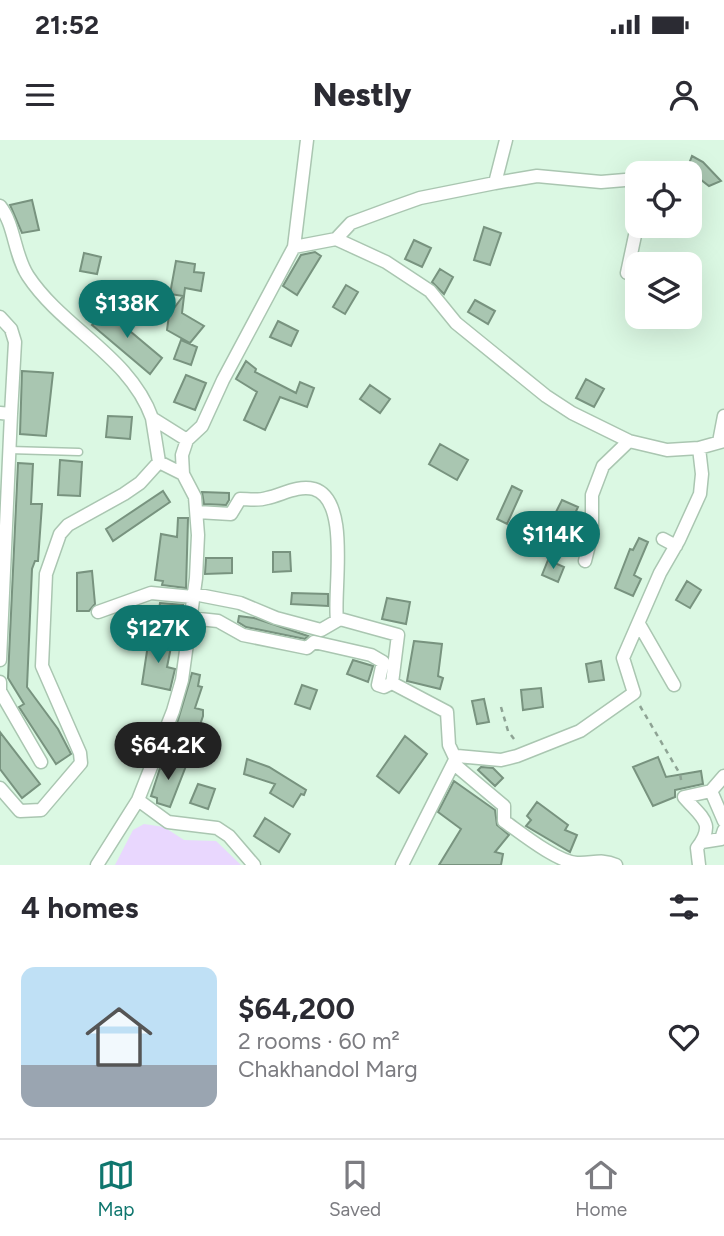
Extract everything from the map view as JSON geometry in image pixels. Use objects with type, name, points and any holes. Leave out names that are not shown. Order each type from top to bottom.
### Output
[{"type":"street","points":[[97,865],[138,800],[173,711],[182,680],[194,595],[197,512],[195,497],[183,474],[182,454],[187,440],[202,426],[223,380],[294,247],[307,140]]},
{"type":"street","points":[[495,183],[506,140]]},
{"type":"street","points":[[336,239],[351,223],[421,198],[537,176],[601,182],[625,180]]},
{"type":"street","points":[[0,206],[15,251],[28,275],[41,292],[125,372],[141,391],[152,418],[159,462]]},
{"type":"street","points":[[294,247],[336,239],[386,262],[430,291],[456,323],[546,396],[572,413],[629,441],[667,450],[699,448],[722,441],[724,416]]},
{"type":"street","points":[[0,317],[11,329],[15,342],[5,413],[9,450],[0,660]]},
{"type":"street","points":[[152,418],[187,440]]},
{"type":"street","points":[[585,561],[592,533],[592,495],[603,466],[629,441]]},
{"type":"street","points":[[402,865],[457,756],[501,760],[517,756],[580,731],[634,693],[623,658],[660,573],[676,546],[699,494],[702,474],[699,448]]},
{"type":"street","points":[[159,462],[183,474]]},
{"type":"street","points":[[0,788],[19,811],[41,810],[81,763],[80,753],[42,667],[46,574],[60,534],[68,525],[140,483],[159,462]]},
{"type":"street","points":[[197,512],[231,514],[240,499],[264,499],[293,489],[315,489],[329,500],[338,533],[337,620]]},
{"type":"street","points":[[663,539],[676,546]]},
{"type":"street","points":[[98,612],[151,593],[194,595],[240,603],[276,618],[321,630],[337,620],[398,635],[392,683]]},
{"type":"street","points":[[190,618],[218,621],[243,635],[272,642],[307,648],[314,642],[371,655],[383,662],[378,684],[384,687],[392,683]]},
{"type":"street","points":[[639,624],[674,685]]},
{"type":"street","points":[[0,682],[0,691],[41,762]]},
{"type":"street","points":[[392,683],[447,712],[449,745],[455,762],[504,806],[504,821],[566,860],[578,863],[597,860],[616,865]]},
{"type":"street","points":[[699,865],[697,848],[708,834],[707,824],[684,797],[711,791],[724,776]]},
{"type":"street","points":[[711,791],[724,821]]},
{"type":"street","points":[[138,800],[168,822],[217,828],[229,836],[254,865]]},
{"type":"street","points":[[702,842],[721,839],[724,830]]},
{"type":"lane","points":[[9,450],[79,452]]},
{"type":"path","points":[[634,693],[650,727],[680,774],[684,797]]},
{"type":"path","points":[[501,707],[508,731],[516,741],[517,756]]},
{"type":"shaded area","points":[[144,824],[164,827],[184,840],[216,841],[241,865],[115,865],[133,830]]},
{"type":"building","points":[[702,161],[721,181],[709,186],[702,181]]},
{"type":"building","points":[[32,200],[39,230],[22,233],[10,205]]},
{"type":"building","points":[[484,227],[501,233],[490,265],[474,260]]},
{"type":"building","points":[[414,240],[431,248],[422,267],[405,259]]},
{"type":"building","points":[[315,252],[321,256],[297,295],[283,286],[301,255]]},
{"type":"building","points":[[84,253],[101,257],[97,274],[80,271]]},
{"type":"building","points":[[176,261],[195,264],[194,272],[204,273],[201,291],[185,288],[182,313],[204,326],[190,343],[167,330],[169,315],[183,296],[170,294]]},
{"type":"building","points":[[440,269],[453,277],[444,294],[432,282]]},
{"type":"building","points":[[346,285],[358,292],[345,314],[333,307]]},
{"type":"building","points":[[475,300],[495,311],[488,324],[468,312]]},
{"type":"building","points":[[113,306],[123,317],[118,321],[162,358],[150,374],[92,325]]},
{"type":"building","points":[[278,321],[298,331],[291,346],[270,337]]},
{"type":"building","points":[[181,340],[197,347],[191,365],[174,359]]},
{"type":"building","points":[[246,361],[256,369],[255,372],[296,393],[300,382],[314,388],[307,407],[280,397],[265,430],[244,420],[257,392],[236,379]]},
{"type":"building","points":[[22,371],[53,373],[46,436],[20,434]]},
{"type":"building","points":[[186,375],[206,383],[195,410],[174,402]]},
{"type":"building","points":[[586,379],[604,389],[594,407],[576,398]]},
{"type":"building","points":[[370,385],[390,399],[380,413],[360,399]]},
{"type":"building","points":[[108,416],[132,417],[130,439],[106,437]]},
{"type":"building","points":[[440,444],[468,460],[457,480],[429,464]]},
{"type":"building","points":[[60,460],[82,462],[80,496],[58,495]]},
{"type":"building","points":[[18,463],[33,464],[31,504],[42,504],[38,561],[35,561],[32,569],[27,687],[58,729],[71,754],[56,764],[19,707],[24,704],[8,678]]},
{"type":"building","points":[[512,486],[522,491],[507,524],[497,519]]},
{"type":"building","points":[[163,491],[170,502],[113,541],[106,529]]},
{"type":"building","points":[[202,492],[229,493],[229,500],[226,505],[204,504]]},
{"type":"building","points":[[562,500],[578,507],[571,522],[555,514]]},
{"type":"building","points":[[178,518],[188,518],[186,588],[162,585],[163,581],[155,580],[161,534],[177,537]]},
{"type":"building","points":[[639,538],[648,542],[634,575],[641,579],[633,596],[615,588],[630,549],[633,550]]},
{"type":"building","points":[[273,552],[290,552],[291,571],[273,572]]},
{"type":"building","points":[[206,558],[232,558],[232,573],[205,574]]},
{"type":"building","points":[[548,560],[564,567],[558,582],[542,575]]},
{"type":"building","points":[[92,571],[95,604],[89,611],[77,611],[77,573]]},
{"type":"building","points":[[687,581],[701,590],[690,608],[676,600]]},
{"type":"building","points":[[292,593],[328,594],[328,606],[291,604]]},
{"type":"building","points":[[387,598],[410,602],[406,624],[382,619]]},
{"type":"building","points":[[160,603],[183,605],[181,618],[158,615]]},
{"type":"building","points":[[239,616],[254,618],[308,636],[305,639],[246,627],[238,622]]},
{"type":"building","points":[[149,638],[172,642],[167,667],[175,669],[170,690],[142,684]]},
{"type":"building","points":[[414,641],[442,644],[438,676],[443,678],[440,689],[407,681]]},
{"type":"building","points":[[353,660],[373,666],[368,682],[347,674]]},
{"type":"building","points":[[601,661],[604,680],[589,682],[586,664]]},
{"type":"building","points":[[192,673],[200,675],[198,686],[202,687],[195,708],[203,710],[203,716],[190,754],[170,747]]},
{"type":"building","points":[[302,685],[317,690],[310,709],[295,704]]},
{"type":"building","points":[[541,688],[543,707],[523,710],[521,690]]},
{"type":"building","points":[[484,699],[489,722],[477,724],[472,701]]},
{"type":"building","points":[[0,732],[40,784],[22,798],[0,769]]},
{"type":"building","points":[[405,736],[427,754],[399,793],[377,776]]},
{"type":"building","points":[[168,755],[186,766],[170,807],[157,803],[157,798],[151,796],[160,768],[165,770]]},
{"type":"building","points":[[658,757],[666,777],[701,771],[703,784],[675,790],[675,797],[653,806],[633,767]]},
{"type":"building","points":[[247,759],[269,767],[306,790],[304,795],[301,794],[293,807],[270,793],[275,784],[244,774]]},
{"type":"building","points":[[481,767],[493,768],[503,778],[495,786],[478,770]]},
{"type":"building","points":[[454,781],[495,810],[497,825],[509,835],[495,852],[503,854],[501,865],[439,865],[461,829],[438,812]]},
{"type":"building","points":[[198,784],[215,789],[208,809],[190,803]]},
{"type":"building","points":[[537,802],[568,825],[565,830],[577,835],[570,852],[526,826],[531,820],[527,816]]},
{"type":"building","points":[[265,818],[290,834],[279,852],[254,836]]}]
